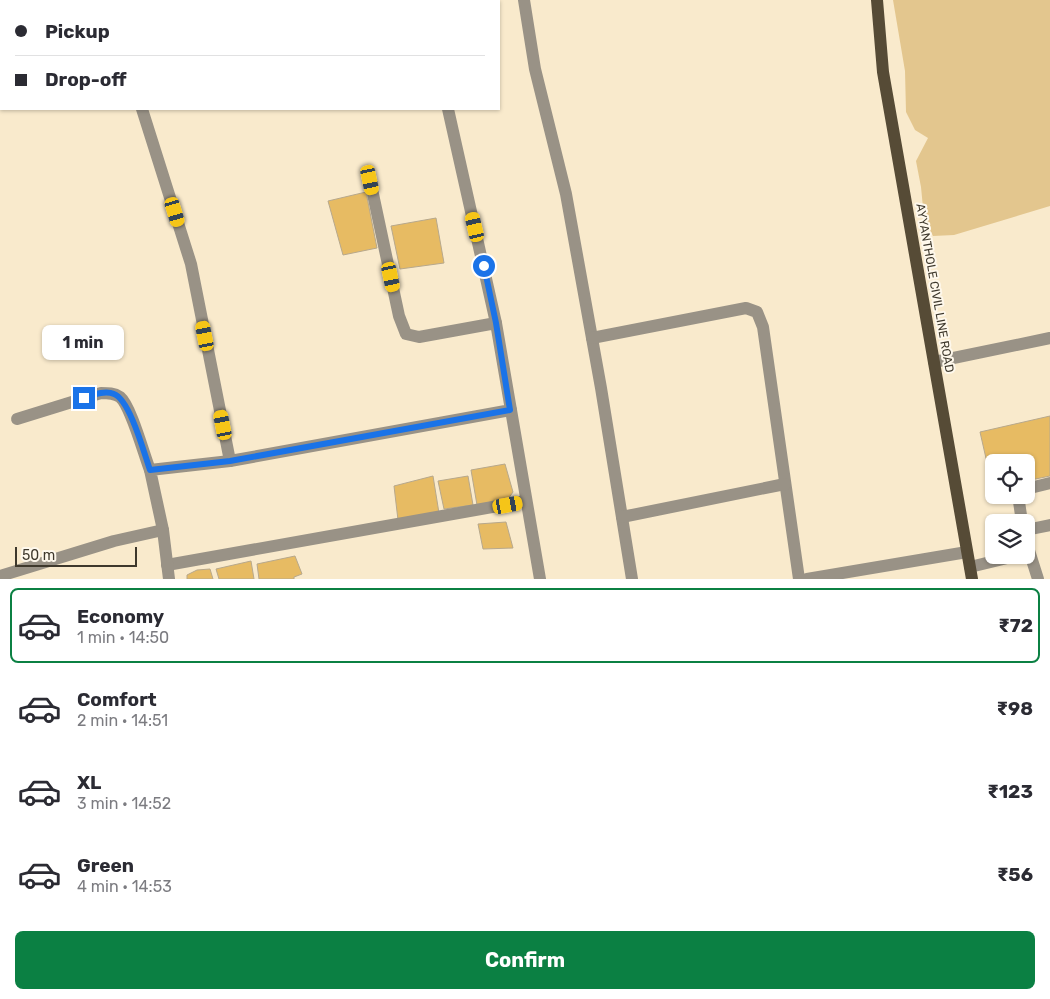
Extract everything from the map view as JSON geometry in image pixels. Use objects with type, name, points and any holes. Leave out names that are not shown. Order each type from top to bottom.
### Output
[{"type":"main road","name":"AYYANTHOLE CIVIL LINE ROAD","points":[[878,0],[883,72],[971,573]]},
{"type":"street","points":[[524,0],[535,69],[566,194],[632,579]]},
{"type":"street","points":[[142,110],[191,264],[230,461]]},
{"type":"street","points":[[448,110],[496,323],[540,579]]},
{"type":"street","points":[[370,180],[399,316],[406,334],[419,337],[496,323]]},
{"type":"street","points":[[592,338],[746,308],[757,312],[763,327],[799,579]]},
{"type":"street","points":[[934,362],[1050,338]]},
{"type":"street","points":[[17,419],[101,393],[113,393],[122,398],[128,408],[150,470],[163,530],[169,579]]},
{"type":"street","points":[[150,470],[230,461],[510,410]]},
{"type":"street","points":[[1035,487],[1050,483]]},
{"type":"street","points":[[622,517],[785,484]]},
{"type":"street","points":[[167,565],[526,501]]},
{"type":"street","points":[[1035,528],[1050,526]]},
{"type":"street","points":[[0,576],[114,540],[163,530]]},
{"type":"street","points":[[807,579],[968,552]]},
{"type":"street","points":[[971,573],[992,564]]},
{"type":"street","points":[[1032,564],[1039,579],[1050,576]]},
{"type":"shaded area","points":[[893,0],[1050,0],[1050,206],[954,235],[933,236],[924,218],[916,161],[928,138],[915,130],[906,112],[905,71]]},
{"type":"building","points":[[366,192],[377,248],[343,255],[328,201]]},
{"type":"building","points":[[436,218],[444,263],[400,269],[391,226]]},
{"type":"building","points":[[1050,416],[1050,476],[1035,479],[1035,454],[985,454],[980,432]]},
{"type":"building","points":[[505,464],[513,492],[508,499],[477,505],[471,470]]},
{"type":"building","points":[[433,476],[439,513],[398,520],[394,486]]},
{"type":"building","points":[[468,476],[473,505],[444,509],[438,481]]},
{"type":"building","points":[[506,522],[513,548],[483,549],[478,524]]},
{"type":"building","points":[[295,556],[302,574],[294,577],[294,579],[259,579],[257,564]]},
{"type":"building","points":[[251,561],[254,579],[219,579],[216,569]]},
{"type":"building","points":[[210,569],[213,579],[187,579],[187,575],[197,570]]},
{"type":"route","points":[[84,398],[101,393],[113,393],[122,398],[128,408],[150,470],[230,461],[510,410],[496,323],[484,266]]}]
